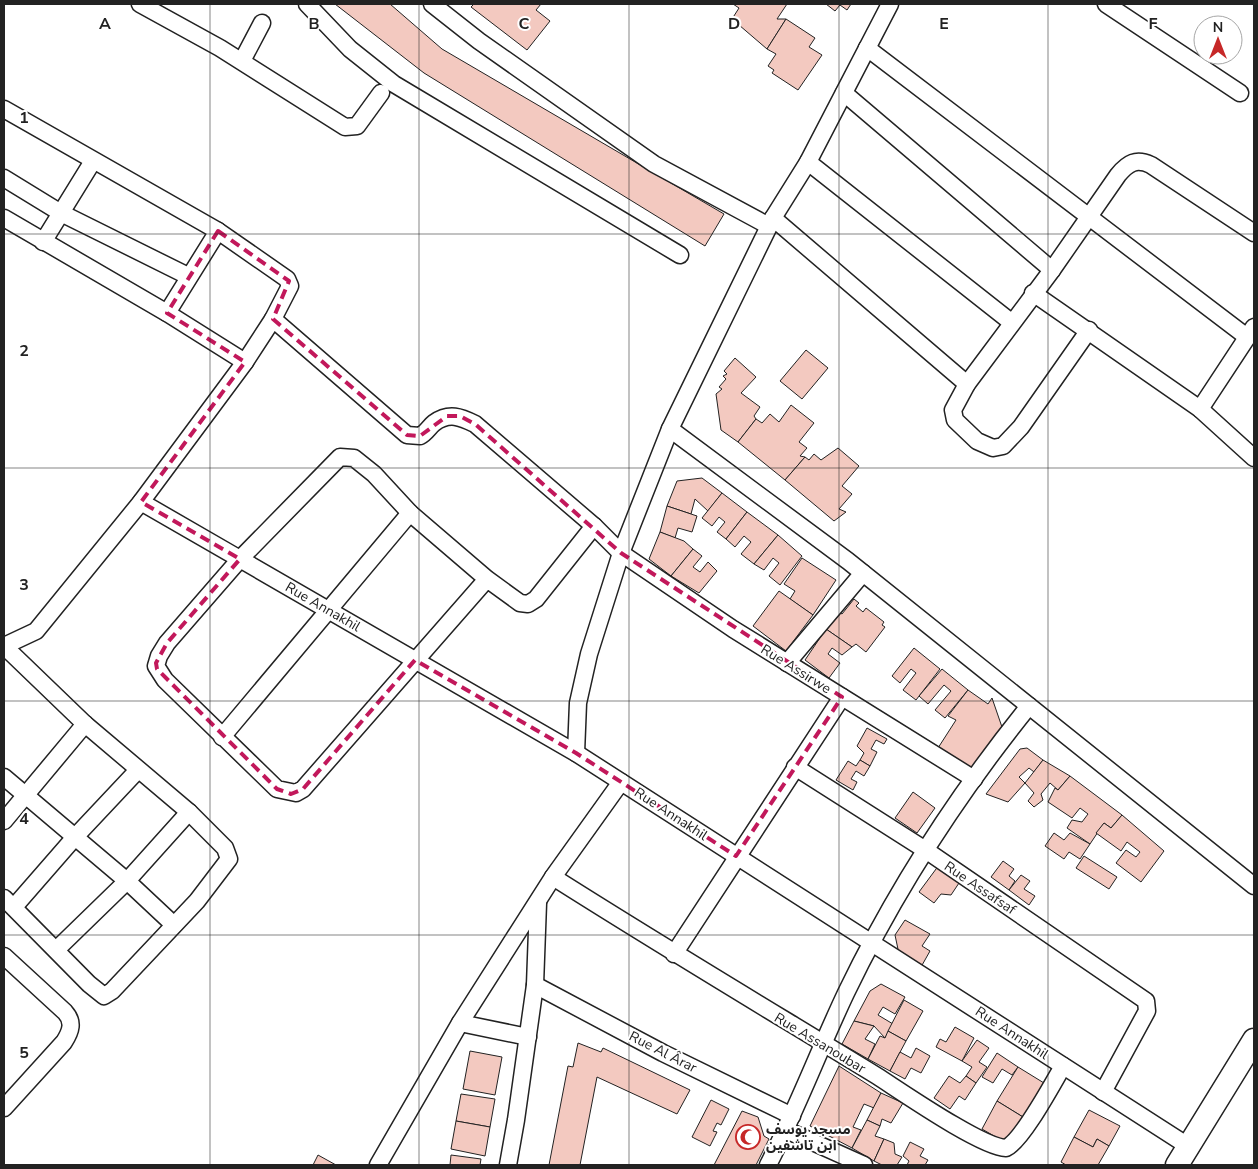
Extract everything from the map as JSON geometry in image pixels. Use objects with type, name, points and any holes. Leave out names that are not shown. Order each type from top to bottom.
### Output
[{"type":"street","points":[[140,4],[242,61],[345,127],[357,126],[381,93]]},
{"type":"street","points":[[307,4],[350,48],[394,84],[680,255]]},
{"type":"street","points":[[432,4],[479,41],[654,164],[771,222],[967,384]]},
{"type":"street","points":[[576,753],[577,713],[585,669],[622,553],[670,429],[771,222],[808,162],[890,4]]},
{"type":"street","points":[[1107,4],[1240,94]]},
{"type":"street","points":[[242,61],[262,23]]},
{"type":"street","points":[[866,48],[1089,216],[1251,332],[1200,409]]},
{"type":"street","points":[[844,93],[1052,270]]},
{"type":"street","points":[[4,109],[218,231],[289,281],[290,286],[273,319],[245,362],[141,502],[57,602],[36,631],[4,646],[85,724],[189,812],[225,848],[229,859],[208,887],[174,925],[112,991],[104,996],[89,984],[9,903],[138,770]]},
{"type":"street","points":[[43,242],[93,161]]},
{"type":"street","points":[[1089,330],[1010,441],[998,449],[977,441],[955,420],[953,410],[967,384],[1011,322],[1052,270],[1124,167],[1132,162],[1141,161],[1190,189],[1254,233]]},
{"type":"street","points":[[808,162],[1011,322]]},
{"type":"street","points":[[4,178],[61,212],[188,276]]},
{"type":"street","points":[[4,218],[167,313],[245,362]]},
{"type":"street","points":[[167,313],[188,276],[218,231]]},
{"type":"street","points":[[1033,293],[1089,330],[1200,409],[1254,458]]},
{"type":"street","name":"Rue Assirwe","points":[[273,319],[407,435],[420,436],[447,416],[460,416],[475,424],[594,526],[622,553],[787,662],[974,780]]},
{"type":"street","points":[[670,429],[863,573],[1254,886]]},
{"type":"street","points":[[487,579],[303,789],[296,793],[277,789],[165,680],[157,669],[156,662],[167,643],[240,559],[340,457],[354,458],[374,474],[410,513],[487,579],[520,603],[530,603],[554,578],[594,526]]},
{"type":"street","name":"Rue Annakhil","points":[[141,502],[576,753],[1103,1092],[1182,1156]]},
{"type":"street","points":[[222,737],[410,513]]},
{"type":"street","points":[[787,662],[863,573]]},
{"type":"street","points":[[674,954],[736,856],[842,697]]},
{"type":"street","points":[[768,1165],[789,1123],[823,1045],[897,896],[974,780],[1029,706]]},
{"type":"street","points":[[4,822],[85,724]]},
{"type":"street","name":"Rue Assafsaf","points":[[795,767],[927,851],[1132,990],[1148,1003],[1148,1011],[1103,1092]]},
{"type":"street","points":[[4,777],[127,881],[174,925]]},
{"type":"street","points":[[378,1165],[460,1023],[553,877],[621,782]]},
{"type":"street","points":[[56,950],[127,881],[189,812]]},
{"type":"street","name":"Rue Assanoubar","points":[[553,877],[674,954],[960,1128],[1002,1148],[1010,1146],[1024,1129],[1063,1066]]},
{"type":"street","points":[[508,1165],[535,985],[538,903]]},
{"type":"street","points":[[4,956],[66,1012],[71,1022],[69,1034],[64,1042],[4,1108]]},
{"type":"street","name":"Rue Al Ârar","points":[[535,985],[663,1053],[864,1165]]},
{"type":"street","points":[[460,1023],[528,1037]]},
{"type":"street","points":[[1182,1156],[1254,1040]]},
{"type":"highlighted area","points":[[218,231],[289,281],[273,319],[407,435],[420,436],[447,416],[460,416],[475,424],[621,553],[842,697],[736,856],[576,753],[415,660],[303,789],[291,794],[277,789],[157,669],[156,663],[167,643],[240,559],[141,502],[245,362],[167,313]]},
{"type":"building","points":[[335,4],[390,4],[442,49],[724,214],[705,246],[424,73]]},
{"type":"building","points":[[474,4],[541,4],[536,10],[550,21],[527,50],[471,7]]},
{"type":"building","points":[[733,4],[787,4],[777,19],[786,19],[767,49],[732,19],[739,8]]},
{"type":"building","points":[[826,4],[851,4],[847,10],[840,5],[835,11]]},
{"type":"building","points":[[786,19],[815,38],[809,47],[822,55],[798,90],[772,73],[774,70],[768,66],[776,54],[767,49]]},
{"type":"building","points":[[806,350],[828,368],[802,399],[780,381]]},
{"type":"building","points":[[735,358],[756,377],[741,393],[760,407],[754,416],[756,419],[738,442],[721,430],[716,394],[722,389],[719,387],[726,379],[723,376],[727,374],[724,371]]},
{"type":"building","points":[[791,405],[814,423],[799,442],[807,448],[800,456],[805,457],[785,480],[738,442],[756,419],[762,423],[770,414],[779,422]]},
{"type":"building","points":[[838,448],[859,466],[842,486],[852,494],[839,509],[846,512],[834,521],[785,480],[805,457],[809,460],[814,454],[821,460]]},
{"type":"building","points":[[702,478],[722,493],[708,511],[695,499],[691,514],[667,506],[677,481]]},
{"type":"building","points":[[722,493],[747,512],[726,539],[717,532],[725,522],[719,517],[712,526],[702,518]]},
{"type":"building","points":[[667,506],[697,516],[692,532],[678,528],[675,538],[660,532]]},
{"type":"building","points":[[747,512],[778,535],[754,564],[741,554],[751,542],[744,536],[735,547],[726,539]]},
{"type":"building","points":[[660,532],[684,541],[693,549],[671,576],[649,559]]},
{"type":"building","points":[[778,535],[802,556],[780,585],[769,576],[779,563],[773,558],[764,570],[754,564]]},
{"type":"building","points":[[693,549],[702,556],[693,567],[700,572],[708,562],[717,571],[699,593],[671,576]]},
{"type":"building","points":[[802,558],[836,580],[813,615],[790,599],[795,591],[784,584]]},
{"type":"building","points":[[779,591],[813,615],[786,651],[753,626]]},
{"type":"building","points":[[854,599],[859,603],[856,606],[863,612],[866,608],[884,622],[882,625],[885,627],[866,652],[856,644],[852,647],[826,629],[839,612],[842,614]]},
{"type":"building","points":[[826,629],[852,647],[842,655],[832,648],[828,654],[840,663],[829,678],[805,660]]},
{"type":"building","points":[[914,648],[940,669],[916,700],[903,690],[916,673],[911,669],[900,683],[892,676]]},
{"type":"building","points":[[942,669],[968,690],[945,718],[935,710],[951,691],[944,685],[928,704],[919,696]]},
{"type":"building","points":[[968,690],[988,704],[992,698],[1003,730],[976,770],[938,748],[956,720],[948,716]]},
{"type":"building","points":[[867,728],[887,739],[884,744],[876,740],[871,749],[877,752],[870,766],[860,760],[864,753],[857,746]]},
{"type":"building","points":[[1027,748],[1043,760],[1034,772],[1029,768],[1019,777],[1025,783],[1008,802],[986,794],[1020,749]]},
{"type":"building","points":[[860,760],[870,766],[864,776],[856,771],[851,779],[857,782],[853,790],[836,780],[848,761],[856,766]]},
{"type":"building","points":[[1043,760],[1070,776],[1058,790],[1050,783],[1041,794],[1043,800],[1034,807],[1028,801],[1034,793],[1025,783]]},
{"type":"building","points":[[1070,776],[1122,815],[1111,828],[1104,823],[1090,844],[1067,828],[1072,820],[1082,822],[1088,814],[1080,808],[1072,818],[1048,802],[1055,788],[1058,790]]},
{"type":"building","points":[[913,792],[935,808],[917,833],[895,818]]},
{"type":"building","points":[[1122,815],[1164,851],[1141,882],[1116,863],[1126,850],[1136,857],[1140,852],[1127,842],[1121,851],[1096,833],[1104,823],[1111,828]]},
{"type":"building","points":[[1054,833],[1064,840],[1070,833],[1090,844],[1080,859],[1069,852],[1064,859],[1045,846]]},
{"type":"building","points":[[1084,856],[1117,877],[1109,889],[1076,868]]},
{"type":"building","points":[[1003,861],[1014,869],[1009,876],[1015,881],[1009,890],[991,877]]},
{"type":"building","points":[[939,865],[961,880],[951,895],[941,894],[934,903],[919,892]]},
{"type":"building","points":[[1021,875],[1030,881],[1024,889],[1035,896],[1029,905],[1009,890]]},
{"type":"building","points":[[905,920],[930,934],[922,946],[930,951],[921,967],[899,954],[895,935]]},
{"type":"building","points":[[881,984],[905,997],[895,1014],[883,1007],[878,1015],[893,1024],[885,1038],[874,1026],[854,1021],[870,991]]},
{"type":"building","points":[[904,1000],[923,1011],[906,1041],[888,1031]]},
{"type":"building","points":[[854,1021],[874,1026],[865,1039],[875,1044],[868,1059],[842,1044]]},
{"type":"building","points":[[955,1027],[974,1038],[962,1061],[936,1047],[940,1039],[946,1042]]},
{"type":"building","points":[[888,1031],[906,1041],[890,1071],[868,1059],[880,1036],[885,1038]]},
{"type":"building","points":[[977,1040],[989,1048],[979,1062],[987,1067],[976,1083],[966,1076],[972,1067],[962,1061]]},
{"type":"building","points":[[578,1043],[601,1052],[603,1048],[690,1090],[677,1114],[597,1077],[580,1165],[549,1165],[568,1066],[573,1067]]},
{"type":"building","points":[[916,1048],[930,1056],[921,1073],[911,1068],[905,1079],[890,1071],[900,1052],[911,1058]]},
{"type":"building","points":[[470,1051],[502,1057],[495,1095],[463,1089]]},
{"type":"building","points":[[997,1053],[1018,1067],[1012,1075],[1002,1069],[993,1083],[982,1077]]},
{"type":"building","points":[[839,1066],[881,1093],[874,1108],[864,1104],[853,1127],[861,1130],[852,1148],[810,1126]]},
{"type":"building","points":[[1018,1067],[1044,1083],[1023,1117],[997,1101]]},
{"type":"building","points":[[949,1076],[960,1083],[966,1076],[976,1083],[965,1100],[959,1096],[950,1109],[934,1098]]},
{"type":"building","points":[[881,1093],[903,1103],[891,1123],[882,1119],[880,1126],[867,1120]]},
{"type":"building","points":[[461,1094],[495,1099],[490,1127],[456,1121]]},
{"type":"building","points":[[711,1100],[729,1109],[721,1125],[717,1123],[713,1131],[717,1132],[710,1146],[692,1137]]},
{"type":"building","points":[[997,1101],[1023,1117],[1006,1143],[982,1129]]},
{"type":"building","points":[[1089,1110],[1120,1126],[1109,1146],[1097,1139],[1093,1147],[1074,1137]]},
{"type":"building","name":"مسجد يوسف ابن تاشفين","points":[[742,1111],[758,1117],[764,1136],[769,1139],[756,1165],[714,1165]]},
{"type":"building","points":[[867,1120],[880,1126],[875,1136],[884,1139],[874,1161],[852,1148]]},
{"type":"building","points":[[456,1121],[490,1127],[485,1156],[451,1149]]},
{"type":"building","points":[[1074,1137],[1093,1147],[1097,1139],[1109,1146],[1098,1165],[1066,1165],[1061,1162]]},
{"type":"building","points":[[884,1139],[894,1143],[895,1154],[902,1157],[897,1165],[882,1165],[874,1161]]},
{"type":"building","points":[[910,1142],[924,1149],[920,1156],[928,1160],[925,1165],[907,1165],[909,1161],[903,1156]]},
{"type":"building","points":[[318,1155],[336,1165],[313,1165]]},
{"type":"building","points":[[451,1155],[481,1159],[480,1165],[450,1165]]},
{"type":"place","name":"مسجد يوسف ابن تاشفين","points":[[748,1137]]}]
